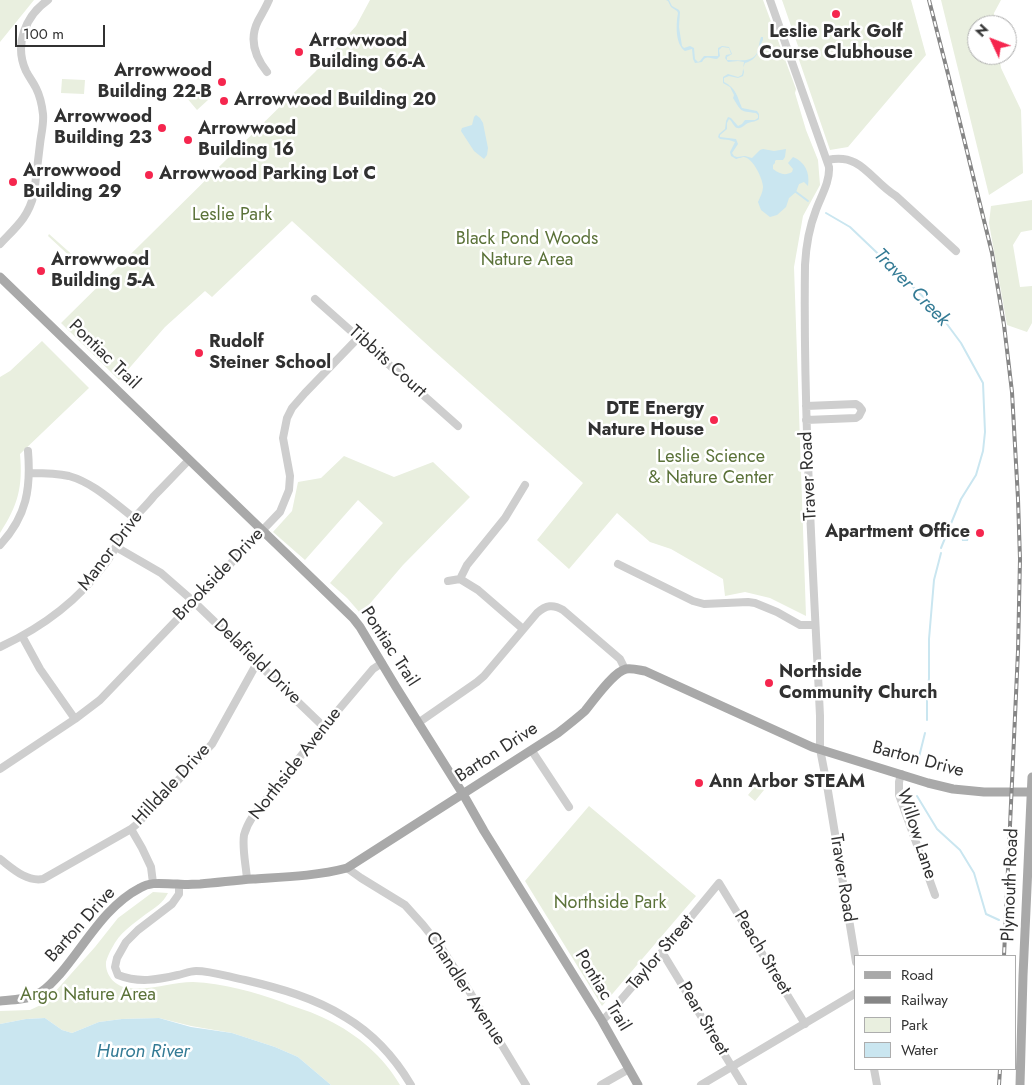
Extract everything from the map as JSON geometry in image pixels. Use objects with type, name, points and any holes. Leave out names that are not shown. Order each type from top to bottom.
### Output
[{"type":"main road","name":"Pontiac Trail","points":[[0,277],[354,618],[602,1021],[638,1085]]},
{"type":"main road","name":"Barton Drive","points":[[0,1001],[24,998],[41,992],[65,968],[111,911],[140,887],[153,883],[179,885],[206,884],[306,875],[347,868],[570,725],[612,679],[625,669],[645,671],[812,747],[901,774],[968,791],[1031,792]]},
{"type":"main road","name":"Plymouth Road","points":[[1020,1085],[1023,976],[1030,880],[1032,777]]},
{"type":"street","points":[[0,244],[26,216],[34,194],[43,116],[38,93],[24,65],[22,42],[26,27],[33,14],[48,0]]},
{"type":"street","points":[[267,72],[256,55],[254,35],[258,20],[269,0]]},
{"type":"street","name":"Traver Road","points":[[770,0],[829,167],[829,179],[813,218],[807,243],[806,420],[820,749],[855,955]]},
{"type":"street","points":[[828,160],[843,159],[857,163],[956,251]]},
{"type":"street","name":"Tibbits Court","points":[[315,299],[458,426]]},
{"type":"street","name":"Brookside Drive","points":[[0,769],[94,705],[280,512],[289,490],[290,476],[283,438],[287,418],[292,408],[359,337]]},
{"type":"street","points":[[806,406],[856,404],[862,410],[856,418],[806,420]]},
{"type":"street","points":[[0,545],[11,532],[23,510],[28,492],[30,473],[28,451]]},
{"type":"street","name":"Manor Drive","points":[[0,647],[22,636],[53,616],[73,600],[92,581],[105,564],[134,518],[189,460]]},
{"type":"street","points":[[30,473],[62,475],[82,481],[96,489],[134,518]]},
{"type":"street","points":[[460,579],[466,565],[505,518],[525,485]]},
{"type":"street","name":"Delafield Drive","points":[[116,547],[161,573],[194,601],[324,727]]},
{"type":"street","points":[[618,564],[693,601],[704,604],[755,603],[800,624],[815,625]]},
{"type":"street","points":[[448,582],[460,579],[478,590],[523,629]]},
{"type":"street","points":[[418,723],[484,676],[523,629],[544,608],[551,605],[563,610],[620,659],[625,669]]},
{"type":"street","points":[[22,636],[40,669],[75,719]]},
{"type":"street","name":"Hilldale Drive","points":[[0,859],[27,878],[42,879],[131,829],[212,744],[257,663]]},
{"type":"street","name":"Northside Avenue","points":[[247,879],[244,835],[252,816],[373,669],[382,663]]},
{"type":"street","points":[[532,751],[568,807]]},
{"type":"street","name":"Willow Lane","points":[[901,774],[898,782],[900,795],[936,895]]},
{"type":"street","points":[[131,829],[151,867],[153,883]]},
{"type":"street","name":"Chandler Avenue","points":[[347,868],[405,905],[423,925],[457,971],[526,1085]]},
{"type":"street","name":"Taylor Street","points":[[602,1021],[719,883]]},
{"type":"street","name":"Peach Street","points":[[719,883],[804,1024]]},
{"type":"street","points":[[179,885],[179,894],[172,904],[138,930],[126,942],[117,958],[115,967],[118,975],[127,979],[145,981],[195,971],[259,983],[310,999],[344,1016],[369,1035],[398,1065],[411,1085]]},
{"type":"street","name":"Pear Street","points":[[662,952],[743,1085]]},
{"type":"street","points":[[701,1085],[854,993]]},
{"type":"street","points":[[601,1085],[629,1069]]},
{"type":"street","points":[[874,1070],[877,1085]]},
{"type":"green space","points":[[0,0],[34,0],[0,42]]},
{"type":"green space","points":[[370,0],[763,0],[796,89],[795,93],[806,130],[818,160],[820,185],[803,216],[794,267],[806,616],[770,598],[745,592],[725,596],[723,579],[671,549],[650,542],[617,513],[569,569],[537,540],[583,483],[434,351],[292,221],[212,297],[205,291],[165,327],[119,380],[61,323],[315,72],[356,26]]},
{"type":"green space","points":[[782,0],[911,0],[926,55],[848,147],[830,150],[796,51],[798,46]]},
{"type":"green space","points":[[941,0],[1001,0],[994,15],[967,15],[967,65],[1001,65],[1021,110],[1023,173],[989,195]]},
{"type":"green space","points":[[62,79],[85,80],[84,94],[61,93]]},
{"type":"green space","points":[[199,89],[208,100],[197,110],[186,97]]},
{"type":"green space","points":[[1032,200],[1032,230],[1021,232],[1013,245],[1020,287],[1032,286],[1032,323],[1027,332],[1007,325],[989,223],[991,206]]},
{"type":"green space","points":[[49,234],[77,259],[77,261],[48,236]]},
{"type":"green space","points":[[42,341],[89,388],[20,454],[21,476],[18,495],[0,533],[0,377],[10,371]]},
{"type":"green space","points":[[344,456],[394,477],[433,462],[470,497],[403,565],[361,614],[330,583],[383,523],[358,500],[305,560],[273,532],[292,511],[298,482],[321,478]]},
{"type":"green space","points":[[757,784],[764,790],[755,801],[748,795]]},
{"type":"green space","name":"Northside Park","points":[[589,806],[696,896],[602,1006],[525,881]]},
{"type":"green space","name":"Argo Nature Area","points":[[153,892],[168,893],[164,900],[122,933],[115,943],[106,962],[107,972],[112,980],[124,987],[137,989],[185,982],[216,984],[271,998],[305,1010],[339,1026],[359,1039],[378,1056],[400,1085],[331,1085],[298,1057],[275,1047],[232,1033],[159,1018],[99,1022],[72,1033],[62,1030],[45,1018],[26,1019],[0,1024],[0,1011],[30,1010],[45,1003],[118,918]]},
{"type":"water","points":[[666,0],[669,0],[672,6],[679,10],[682,46],[684,48],[690,46],[694,48],[695,59],[698,62],[704,56],[718,56],[718,48],[722,46],[729,47],[732,54],[727,57],[727,60],[752,58],[757,53],[761,37],[763,37],[757,54],[753,59],[745,63],[743,68],[744,62],[728,62],[725,58],[726,55],[731,54],[729,48],[722,47],[719,50],[720,56],[717,59],[707,58],[702,62],[695,63],[692,49],[685,51],[679,44],[678,13]]},
{"type":"water","points":[[743,68],[743,76],[738,78],[729,76],[724,78],[724,82],[734,90],[742,108],[757,111],[759,119],[739,128],[729,119],[727,129],[720,137],[736,139],[738,144],[732,153],[737,157],[745,156],[752,158],[763,149],[774,151],[786,149],[785,157],[783,160],[775,161],[773,169],[782,174],[792,172],[793,169],[788,163],[793,157],[804,165],[808,176],[808,186],[804,182],[799,184],[796,192],[789,198],[786,207],[777,215],[770,217],[761,210],[758,202],[762,193],[763,183],[754,165],[747,158],[736,159],[731,156],[730,152],[735,142],[718,137],[725,129],[728,117],[738,126],[745,120],[755,120],[758,118],[756,113],[744,111],[740,108],[733,98],[734,95],[730,87],[723,83],[723,77],[728,74],[738,77],[742,75]]},
{"type":"water","points":[[476,115],[483,123],[488,148],[484,159],[474,151],[461,131],[462,128],[472,125]]},
{"type":"water","points":[[961,526],[968,526],[968,541],[962,541]]},
{"type":"water","name":"Huron River","points":[[45,1018],[62,1030],[72,1033],[99,1022],[159,1018],[191,1027],[232,1033],[275,1047],[298,1057],[331,1085],[0,1085],[0,1024],[26,1019]]},
{"type":"waterway","name":"Traver Creek","points":[[796,192],[808,201]]},
{"type":"waterway","name":"Traver Creek","points":[[826,213],[850,227],[935,308],[961,343],[983,383],[985,432],[983,451],[976,475],[961,499],[941,548]]},
{"type":"waterway","name":"Traver Creek","points":[[927,720],[929,639],[934,580],[941,553]]},
{"type":"waterway","name":"Traver Creek","points":[[917,765],[925,733]]},
{"type":"waterway","name":"Traver Creek","points":[[917,796],[937,829],[960,850],[974,873],[986,914],[999,920]]},
{"type":"railway","points":[[929,0],[992,253],[1004,325],[1012,392],[1020,559],[1018,651],[1004,955]]},
{"type":"railway","points":[[999,1085],[1000,1070]]},
{"type":"place","name":"Leslie Park Golf Course Clubhouse","points":[[836,14]]},
{"type":"place","name":"Arrowwood Building 66-A","points":[[299,52]]},
{"type":"place","name":"Arrowwood Building 22-B","points":[[222,82]]},
{"type":"place","name":"Arrowwood Building 20","points":[[224,101]]},
{"type":"place","name":"Arrowwood Building 23","points":[[162,128]]},
{"type":"place","name":"Arrowwood Building 16","points":[[188,140]]},
{"type":"place","name":"Arrowwood Parking Lot C","points":[[149,175]]},
{"type":"place","name":"Arrowwood Building 29","points":[[13,182]]},
{"type":"place","name":"Arrowwood Building 5-A","points":[[41,271]]},
{"type":"place","name":"Rudolf Steiner School","points":[[199,353]]},
{"type":"place","name":"DTE Energy Nature House","points":[[714,420]]},
{"type":"place","name":"Apartment Office","points":[[980,533]]},
{"type":"place","name":"Northside Community Church","points":[[769,683]]},
{"type":"place","name":"Ann Arbor STEAM","points":[[699,783]]},
{"type":"park label","name":"Leslie Park","points":[[232,216]]},
{"type":"park label","name":"Black Pond Woods Nature Area","points":[[527,250]]},
{"type":"park label","name":"Leslie Science & Nature Center","points":[[711,468]]}]
